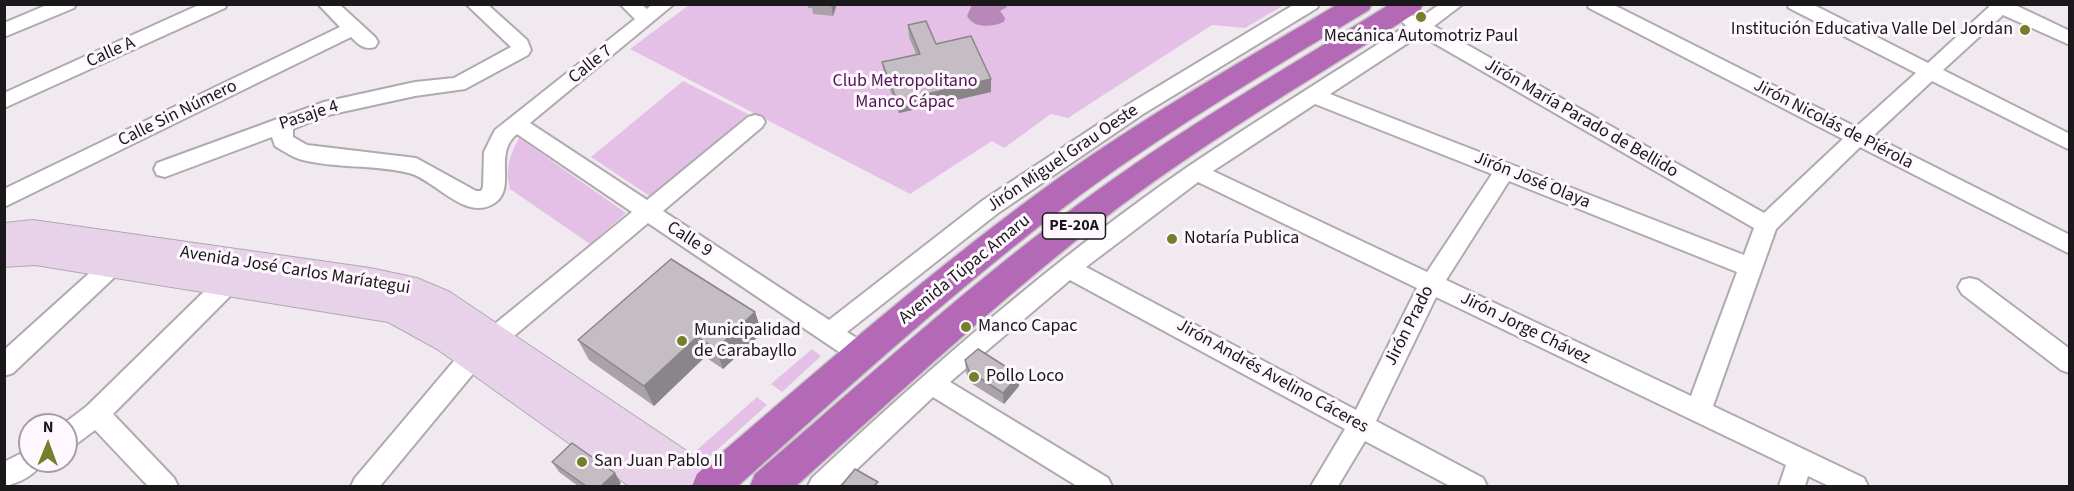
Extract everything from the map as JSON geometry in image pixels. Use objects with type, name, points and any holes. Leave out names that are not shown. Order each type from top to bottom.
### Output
[{"type":"highway","name":"Avenida Túpac Amaru","points":[[710,486],[972,262],[1072,185],[1180,111],[1257,51],[1359,4]]},
{"type":"highway","name":"Avenida Túpac Amaru","points":[[769,486],[905,367],[1107,200],[1173,153],[1303,87],[1409,14]]},
{"type":"highway","points":[[1257,51],[1303,87]]},
{"type":"street","points":[[4,31],[67,4]]},
{"type":"street","name":"Calle A","points":[[4,101],[218,4]]},
{"type":"street","name":"Calle Sin Número","points":[[4,199],[360,35],[327,4]]},
{"type":"street","name":"Pasaje 4","points":[[165,169],[324,109],[415,89],[458,84],[521,50],[520,45],[476,4]]},
{"type":"street","points":[[629,4],[646,18]]},
{"type":"street","name":"Calle 7","points":[[283,124],[282,141],[303,152],[416,166],[471,199],[480,200],[489,196],[496,185],[494,160],[496,145],[515,123],[578,76],[665,4]]},
{"type":"street","name":"Jirón Miguel Grau Oeste","points":[[830,332],[990,207],[1136,109],[1257,51],[1310,4]]},
{"type":"street","name":"Avenida Túpac Amaru","points":[[1409,14],[1454,4]]},
{"type":"street","name":"Jirón Nicolás de Piérola","points":[[1596,4],[2070,245]]},
{"type":"street","points":[[1796,4],[2070,143]]},
{"type":"street","points":[[1698,412],[1766,225],[1857,137],[2001,5],[2070,39]]},
{"type":"street","name":"Jirón María Parado de Bellido","points":[[1409,14],[1766,225]]},
{"type":"street","name":"Avenida Túpac Amaru","points":[[821,486],[932,383],[1068,268],[1196,172],[1303,87]]},
{"type":"street","name":"Jirón José Olaya","points":[[1303,87],[1505,171],[1749,267]]},
{"type":"street","name":"Calle 9","points":[[515,123],[863,355]]},
{"type":"street","points":[[364,486],[484,347],[755,123]]},
{"type":"street","name":"Jirón Prado","points":[[1324,486],[1361,425],[1431,284],[1505,171]]},
{"type":"street","name":"Jirón Jorge Chávez","points":[[1196,172],[1855,486]]},
{"type":"street","name":"Avenida José Carlos Maríategui","points":[[4,235],[33,232],[57,234],[396,285],[417,291],[438,301],[484,347],[659,480],[710,486]]},
{"type":"street","name":"Avenida José Carlos Maríategui","points":[[4,255],[35,253],[394,310],[449,339],[484,347]]},
{"type":"street","points":[[4,366],[114,265]]},
{"type":"street","name":"Jirón Andrés Avelino Cáceres","points":[[1068,268],[1474,486]]},
{"type":"street","points":[[78,428],[96,414],[228,283]]},
{"type":"street","points":[[1970,287],[2070,363]]},
{"type":"street","points":[[932,383],[1099,486]]},
{"type":"street","points":[[96,414],[165,486]]},
{"type":"street","points":[[1792,486],[1800,461]]},
{"type":"street","points":[[4,476],[18,468]]},
{"type":"green space","name":"Club Metropolitano Manco Cápac","points":[[689,5],[1284,5],[1245,28],[1212,25],[1068,118],[1051,114],[1004,148],[992,141],[910,194],[630,49]]},
{"type":"green space","points":[[683,81],[748,114],[651,197],[591,157]]},
{"type":"green space","points":[[519,138],[626,213],[590,244],[510,189],[509,163]]},
{"type":"green space","points":[[812,349],[821,356],[782,392],[771,384]]},
{"type":"green space","points":[[757,397],[767,405],[707,459],[697,450]]},
{"type":"shaded area","points":[[972,5],[1006,5],[1007,7],[1000,11],[1005,18],[1004,22],[989,26],[974,23],[967,16]]},
{"type":"building","points":[[926,21],[936,44],[971,36],[991,79],[897,101],[882,62],[920,54],[908,25]]},
{"type":"building","name":"Municipalidad de Carabayllo","points":[[671,259],[755,312],[716,349],[697,337],[644,386],[578,340]]},
{"type":"building","points":[[978,349],[1019,375],[1003,393],[969,371],[965,360]]},
{"type":"building","name":"San Juan Pablo II","points":[[572,443],[615,473],[601,486],[586,486],[552,462]]},
{"type":"building","points":[[855,469],[878,482],[874,486],[841,486]]},
{"type":"place","name":"Mecánica Automotriz Paul","points":[[1421,17]]},
{"type":"place","name":"Institución Educativa Valle Del Jordan","points":[[2025,30]]},
{"type":"place","name":"Notaría Publica","points":[[1172,239]]},
{"type":"place","name":"Manco Capac","points":[[966,327]]},
{"type":"place","name":"Municipalidad de Carabayllo","points":[[682,341]]},
{"type":"place","name":"Pollo Loco","points":[[974,377]]},
{"type":"place","name":"San Juan Pablo II","points":[[582,462]]}]
